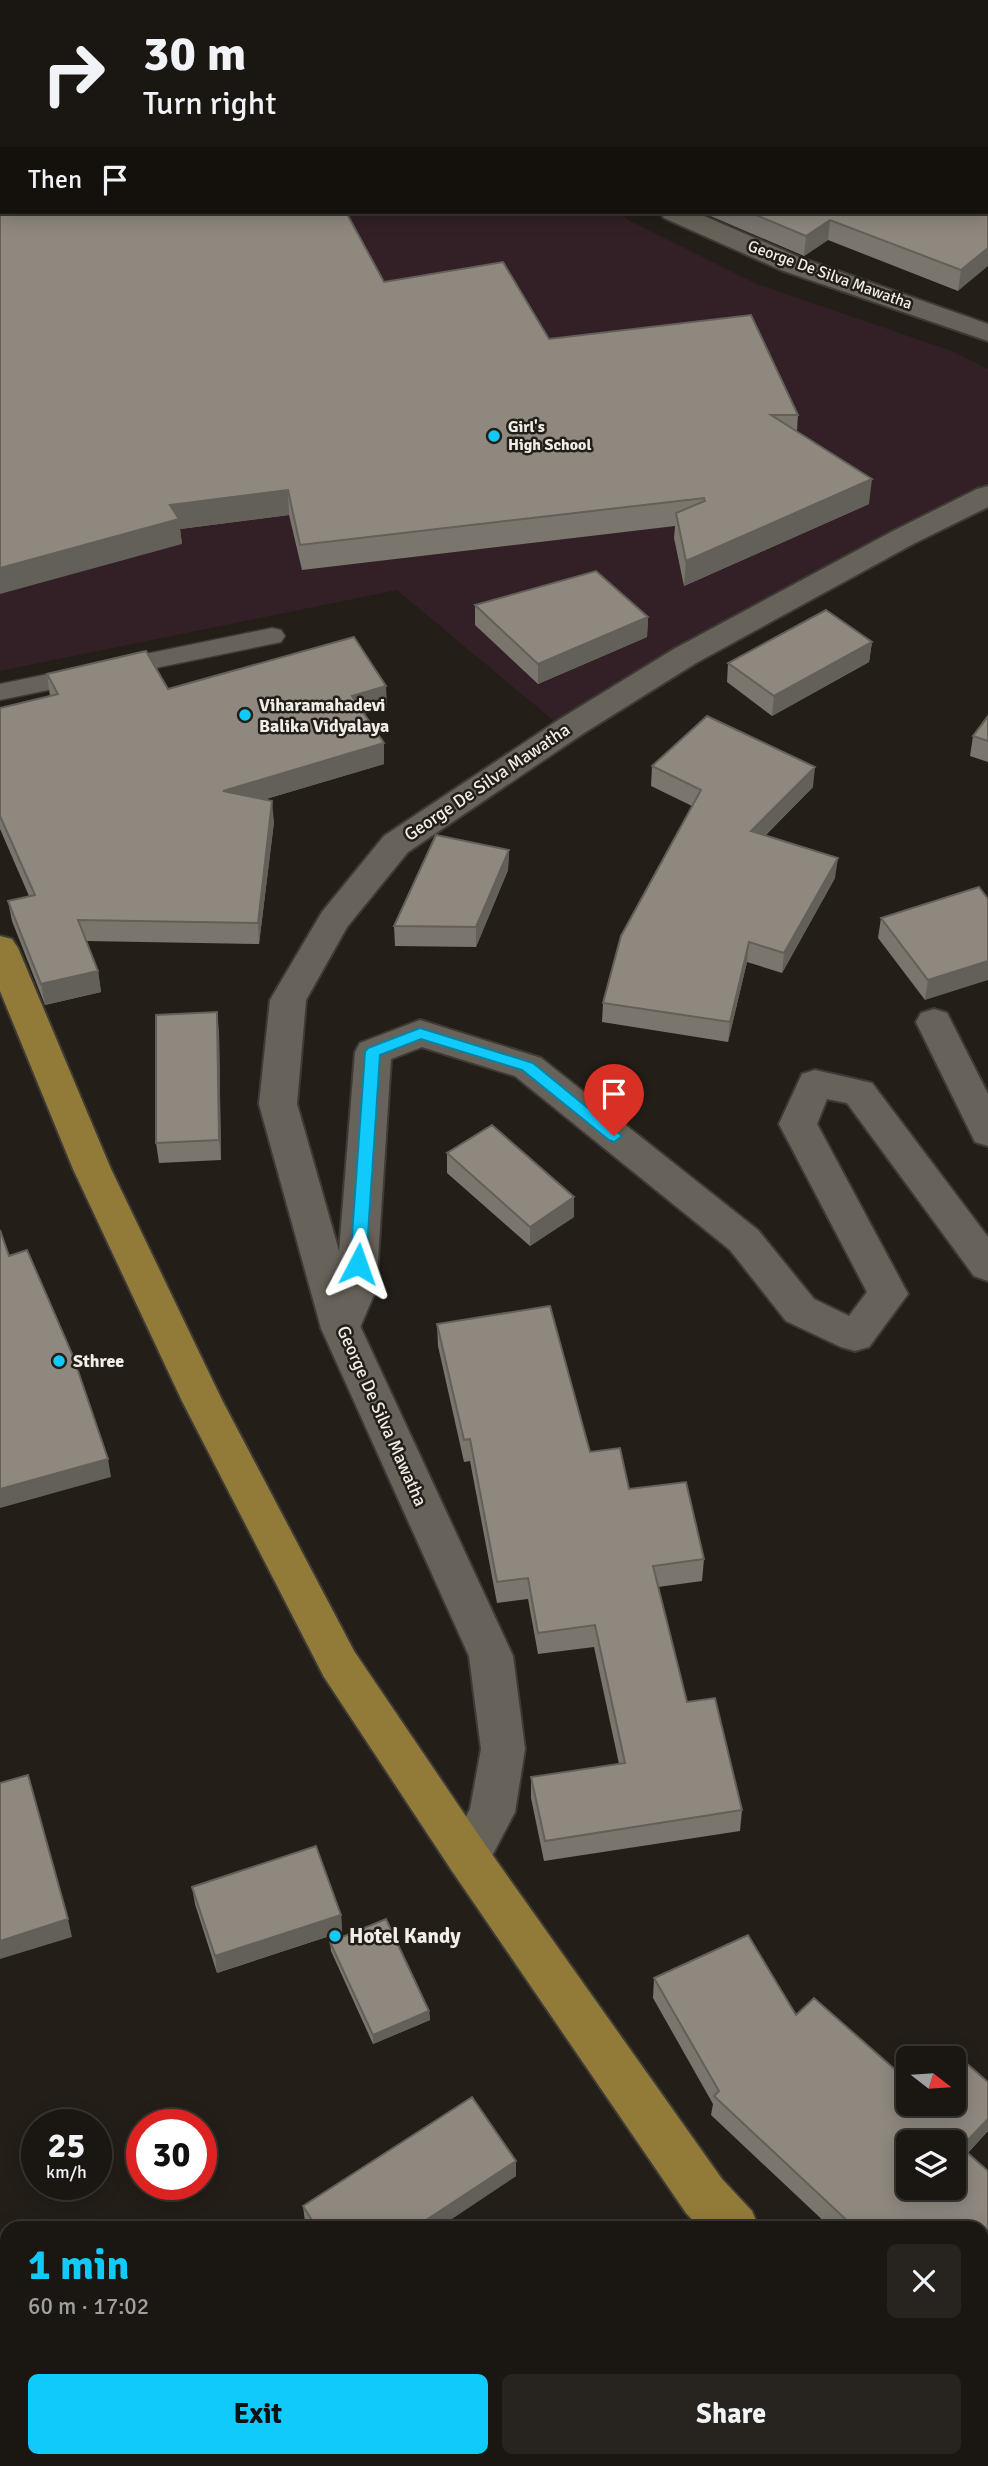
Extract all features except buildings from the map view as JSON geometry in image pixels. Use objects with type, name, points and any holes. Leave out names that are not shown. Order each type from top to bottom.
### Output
[{"type":"highway","points":[[0,948],[92,1170],[202,1401],[339,1664],[468,1857],[705,2196],[728,2221]]},
{"type":"street","name":"George De Silva Mawatha","points":[[678,214],[791,264],[988,333]]},
{"type":"street","name":"George De Silva Mawatha","points":[[468,1857],[492,1812],[503,1749],[491,1656],[341,1328],[278,1104],[288,1000],[334,920],[396,844],[572,726],[685,656],[904,537],[988,495]]},
{"type":"street","points":[[934,1022],[988,1132]]},
{"type":"street","points":[[341,1328],[356,1290],[373,1052],[420,1033],[528,1067],[744,1240],[800,1310],[855,1336],[888,1294],[798,1124],[815,1083],[859,1092],[988,1266]]},
{"type":"lane","points":[[0,692],[272,636]]},
{"type":"shaded area","name":"Girl's High School","points":[[0,214],[620,214],[757,284],[949,350],[988,369],[988,502],[677,656],[555,722],[397,590],[0,671]]},
{"type":"place","name":"Girl's High School","points":[[494,436]]},
{"type":"place","name":"Viharamahadevi Balika Vidyalaya","points":[[245,715]]},
{"type":"place","name":"Sthree","points":[[59,1361]]},
{"type":"place","name":"Hotel Kandy","points":[[335,1936]]},
{"type":"route","points":[[358,1264],[373,1052],[420,1033],[528,1067],[614,1136]]}]
